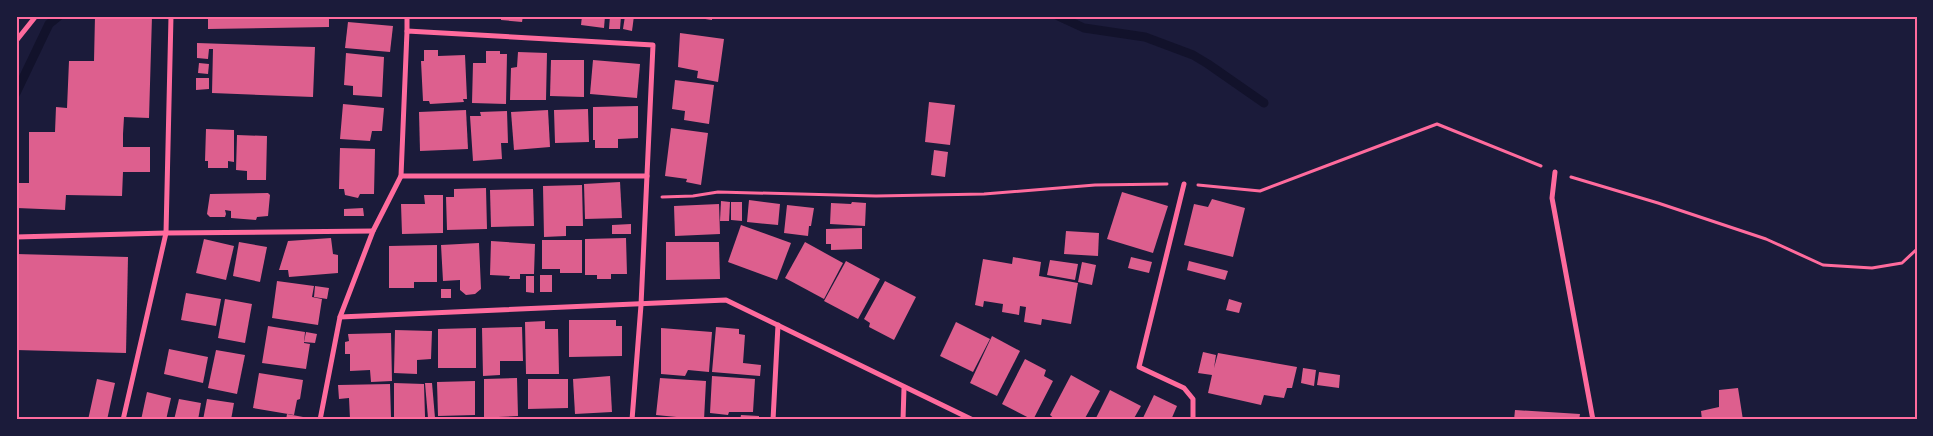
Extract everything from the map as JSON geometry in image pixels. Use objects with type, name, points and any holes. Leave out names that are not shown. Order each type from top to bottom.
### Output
[{"type":"street","points":[[16,41],[36,16]]},
{"type":"street","points":[[123,420],[166,233],[171,16]]},
{"type":"street","points":[[320,420],[340,317],[374,231],[401,176],[407,16]]},
{"type":"street","points":[[407,31],[653,45],[641,305],[632,420]]},
{"type":"street","points":[[1555,172],[1552,198],[1593,420]]},
{"type":"street","points":[[401,176],[647,176]]},
{"type":"street","points":[[1184,184],[1139,368],[1184,388],[1193,399],[1193,420]]},
{"type":"street","points":[[16,237],[374,231]]},
{"type":"street","points":[[340,317],[726,300],[973,420]]},
{"type":"street","points":[[773,420],[778,325]]},
{"type":"street","points":[[903,420],[904,388]]},
{"type":"path","points":[[646,197],[693,196],[718,192],[876,196],[984,194],[1095,185],[1184,184],[1260,191],[1436,124],[1555,172],[1658,203],[1766,239],[1823,265],[1872,268],[1902,263],[1917,249]]},
{"type":"building","points":[[95,16],[152,16],[149,118],[124,117],[123,134],[123,147],[150,147],[150,172],[123,172],[122,196],[66,195],[65,210],[17,208],[18,183],[29,183],[29,132],[55,132],[56,107],[67,108],[69,61],[94,61]]},
{"type":"building","points":[[501,16],[523,16],[522,22],[501,20]]},
{"type":"building","points":[[582,16],[605,16],[604,28],[581,25]]},
{"type":"building","points":[[610,16],[621,16],[620,29],[609,29]]},
{"type":"building","points":[[625,16],[634,16],[632,31],[623,29]]},
{"type":"building","points":[[685,16],[712,16],[712,20]]},
{"type":"building","points":[[329,17],[329,27],[208,29],[208,19]]},
{"type":"building","points":[[348,22],[393,26],[390,52],[345,48]]},
{"type":"building","points":[[680,33],[724,39],[718,82],[697,78],[698,71],[678,67]]},
{"type":"building","points":[[197,43],[315,47],[313,97],[212,93],[213,49],[209,49],[208,59],[197,58]]},
{"type":"building","points":[[424,50],[438,50],[438,56],[465,55],[467,99],[463,99],[464,102],[430,104],[429,101],[423,101],[421,61],[424,61]]},
{"type":"building","points":[[486,51],[500,51],[500,54],[507,54],[506,104],[472,103],[473,63],[486,63]]},
{"type":"building","points":[[518,52],[547,53],[546,100],[510,100],[511,68],[517,67]]},
{"type":"building","points":[[346,53],[384,57],[382,97],[353,95],[353,86],[344,85]]},
{"type":"building","points":[[551,60],[584,60],[584,97],[550,96]]},
{"type":"building","points":[[593,60],[640,64],[637,98],[590,94]]},
{"type":"building","points":[[199,63],[209,64],[208,74],[198,73]]},
{"type":"building","points":[[196,78],[209,78],[209,89],[196,90]]},
{"type":"building","points":[[675,80],[714,85],[709,124],[684,120],[685,111],[672,109]]},
{"type":"building","points":[[929,102],[955,105],[950,145],[925,142]]},
{"type":"building","points":[[343,104],[384,108],[382,131],[372,131],[370,141],[340,139]]},
{"type":"building","points":[[638,106],[638,138],[618,139],[618,148],[595,148],[595,140],[593,140],[593,107]]},
{"type":"building","points":[[588,109],[589,142],[555,143],[554,110]]},
{"type":"building","points":[[466,110],[468,149],[420,151],[419,112]]},
{"type":"building","points":[[548,110],[550,147],[514,150],[511,112]]},
{"type":"building","points":[[507,111],[508,143],[501,143],[502,159],[473,161],[470,116],[481,116],[480,112]]},
{"type":"building","points":[[671,128],[708,133],[701,185],[686,182],[687,179],[665,176]]},
{"type":"building","points":[[206,129],[234,130],[234,162],[228,161],[228,168],[208,168],[208,161],[205,161]]},
{"type":"building","points":[[237,135],[267,136],[266,180],[247,180],[247,171],[236,170]]},
{"type":"building","points":[[340,148],[375,149],[374,194],[360,194],[358,198],[345,195],[344,189],[339,189]]},
{"type":"building","points":[[934,150],[948,152],[945,177],[931,175]]},
{"type":"building","points":[[620,182],[622,218],[585,219],[584,184]]},
{"type":"building","points":[[582,185],[583,226],[566,226],[566,236],[544,237],[543,186]]},
{"type":"building","points":[[486,188],[487,229],[447,230],[446,197],[454,197],[454,189]]},
{"type":"building","points":[[533,189],[534,226],[491,227],[490,190]]},
{"type":"building","points":[[1122,192],[1168,206],[1153,253],[1107,239]]},
{"type":"building","points":[[268,193],[270,195],[268,216],[257,217],[256,220],[231,218],[231,211],[225,210],[225,217],[210,217],[207,214],[210,194]]},
{"type":"building","points":[[424,195],[443,195],[443,233],[402,234],[401,204],[425,204]]},
{"type":"building","points":[[1212,199],[1245,208],[1233,257],[1184,245],[1194,204],[1208,207]]},
{"type":"building","points":[[749,200],[780,204],[778,225],[747,222]]},
{"type":"building","points":[[721,201],[730,202],[729,221],[720,221]]},
{"type":"building","points":[[731,202],[742,202],[742,221],[731,220]]},
{"type":"building","points":[[852,202],[866,203],[865,226],[830,224],[831,203],[851,204]]},
{"type":"building","points":[[719,204],[720,234],[675,236],[674,206]]},
{"type":"building","points":[[787,205],[814,208],[808,236],[784,233]]},
{"type":"building","points":[[363,208],[364,216],[344,216],[344,209]]},
{"type":"building","points":[[631,224],[631,234],[612,234],[612,225]]},
{"type":"building","points":[[741,225],[791,243],[777,280],[728,262]]},
{"type":"building","points":[[862,228],[862,249],[831,250],[831,244],[826,244],[826,229]]},
{"type":"building","points":[[1066,231],[1099,233],[1098,256],[1064,254]]},
{"type":"building","points":[[331,238],[333,254],[338,255],[338,273],[289,277],[288,270],[279,270],[288,241]]},
{"type":"building","points":[[626,238],[627,274],[611,274],[611,279],[597,279],[597,275],[585,275],[585,239]]},
{"type":"building","points":[[204,239],[234,246],[226,280],[196,273]]},
{"type":"building","points":[[542,240],[582,240],[582,273],[560,273],[560,269],[542,269]]},
{"type":"building","points":[[491,241],[535,244],[534,274],[520,274],[520,279],[509,279],[510,276],[490,275]]},
{"type":"building","points":[[239,242],[267,247],[260,282],[233,276]]},
{"type":"building","points":[[666,242],[719,242],[720,279],[666,280]]},
{"type":"building","points":[[805,242],[843,263],[824,299],[785,278]]},
{"type":"building","points":[[479,243],[481,289],[475,294],[466,295],[460,290],[460,280],[443,281],[441,245]]},
{"type":"building","points":[[437,245],[437,282],[414,282],[414,288],[389,288],[389,246]]},
{"type":"building","points":[[16,254],[128,257],[126,353],[16,350]]},
{"type":"building","points":[[1013,257],[1041,262],[1039,276],[1078,283],[1071,324],[1042,319],[1041,325],[1024,322],[1026,307],[1020,306],[1019,315],[1002,312],[1003,304],[984,301],[983,307],[975,305],[983,259],[1012,264]]},
{"type":"building","points":[[1131,257],[1152,262],[1149,273],[1128,268]]},
{"type":"building","points":[[1050,260],[1078,264],[1075,280],[1047,275]]},
{"type":"building","points":[[846,261],[880,279],[858,319],[824,301]]},
{"type":"building","points":[[1189,261],[1228,271],[1225,280],[1187,270]]},
{"type":"building","points":[[1082,262],[1096,265],[1092,285],[1078,282]]},
{"type":"building","points":[[540,275],[552,275],[552,292],[540,292]]},
{"type":"building","points":[[526,276],[534,276],[534,293],[526,292]]},
{"type":"building","points":[[277,281],[314,286],[312,297],[322,299],[318,325],[272,318]]},
{"type":"building","points":[[885,281],[916,297],[894,340],[869,327],[870,323],[864,319]]},
{"type":"building","points":[[315,286],[329,288],[327,299],[314,297]]},
{"type":"building","points":[[441,289],[451,289],[451,298],[441,298]]},
{"type":"building","points":[[186,293],[221,299],[216,326],[181,320]]},
{"type":"building","points":[[225,299],[252,304],[245,343],[218,338]]},
{"type":"building","points":[[1229,299],[1242,303],[1239,313],[1226,310]]},
{"type":"building","points":[[569,320],[616,320],[616,326],[622,326],[622,356],[569,357]]},
{"type":"building","points":[[545,321],[545,329],[558,329],[559,374],[526,374],[525,322]]},
{"type":"building","points":[[956,322],[990,339],[973,372],[940,356]]},
{"type":"building","points":[[268,326],[305,332],[304,343],[310,344],[306,369],[262,363]]},
{"type":"building","points":[[522,327],[523,361],[500,361],[500,375],[483,376],[482,328]]},
{"type":"building","points":[[716,327],[739,329],[739,334],[745,335],[743,363],[761,365],[760,376],[712,372]]},
{"type":"building","points":[[476,328],[476,368],[438,368],[438,329]]},
{"type":"building","points":[[661,328],[712,332],[709,372],[688,370],[685,376],[661,374]]},
{"type":"building","points":[[395,330],[432,331],[431,359],[417,360],[417,374],[394,373]]},
{"type":"building","points":[[306,332],[317,334],[315,343],[304,342]]},
{"type":"building","points":[[391,333],[392,381],[371,382],[370,370],[350,371],[350,354],[345,354],[345,342],[349,341],[348,334]]},
{"type":"building","points":[[992,336],[1020,351],[997,396],[970,383]]},
{"type":"building","points":[[169,349],[208,357],[203,383],[164,374]]},
{"type":"building","points":[[216,350],[245,355],[237,394],[208,388]]},
{"type":"building","points":[[1203,352],[1216,355],[1214,368],[1218,353],[1297,367],[1292,388],[1287,388],[1284,398],[1264,395],[1261,405],[1208,393],[1212,375],[1198,373]]},
{"type":"building","points":[[1025,359],[1046,370],[1044,376],[1053,381],[1033,420],[1002,404]]},
{"type":"building","points":[[1303,368],[1316,370],[1314,386],[1301,383]]},
{"type":"building","points":[[1319,372],[1340,375],[1339,388],[1317,385]]},
{"type":"building","points":[[259,373],[303,380],[300,399],[297,400],[294,415],[253,408]]},
{"type":"building","points":[[1071,375],[1100,391],[1084,420],[1056,420],[1050,415]]},
{"type":"building","points":[[610,376],[612,412],[575,414],[573,379]]},
{"type":"building","points":[[712,376],[755,379],[753,412],[729,412],[728,415],[710,413]]},
{"type":"building","points":[[517,378],[518,416],[498,417],[498,420],[484,420],[484,379]]},
{"type":"building","points":[[660,378],[706,381],[704,420],[688,420],[687,418],[656,415]]},
{"type":"building","points":[[97,379],[115,383],[107,420],[88,420]]},
{"type":"building","points":[[528,379],[568,379],[568,408],[528,409]]},
{"type":"building","points":[[475,381],[475,415],[438,416],[437,382]]},
{"type":"building","points":[[394,383],[424,384],[425,417],[394,420]]},
{"type":"building","points":[[425,383],[432,383],[435,418],[428,418]]},
{"type":"building","points":[[390,384],[391,418],[350,419],[349,398],[339,399],[338,385]]},
{"type":"building","points":[[1738,388],[1743,420],[1702,420],[1701,411],[1719,407],[1719,390]]},
{"type":"building","points":[[1110,390],[1141,406],[1133,420],[1095,420]]},
{"type":"building","points":[[147,392],[171,398],[166,420],[141,420]]},
{"type":"building","points":[[1154,395],[1177,406],[1171,420],[1142,420]]},
{"type":"building","points":[[179,399],[201,403],[198,420],[174,420]]},
{"type":"building","points":[[207,399],[234,403],[231,420],[203,420]]},
{"type":"building","points":[[1515,410],[1580,414],[1579,420],[1514,420]]},
{"type":"building","points":[[287,414],[303,417],[303,420],[286,420]]},
{"type":"building","points":[[741,415],[759,416],[759,420],[740,420]]},
{"type":"waterway","points":[[16,93],[49,24],[59,16]]},
{"type":"waterway","points":[[1058,16],[1084,28],[1145,37],[1193,55],[1264,103]]}]
